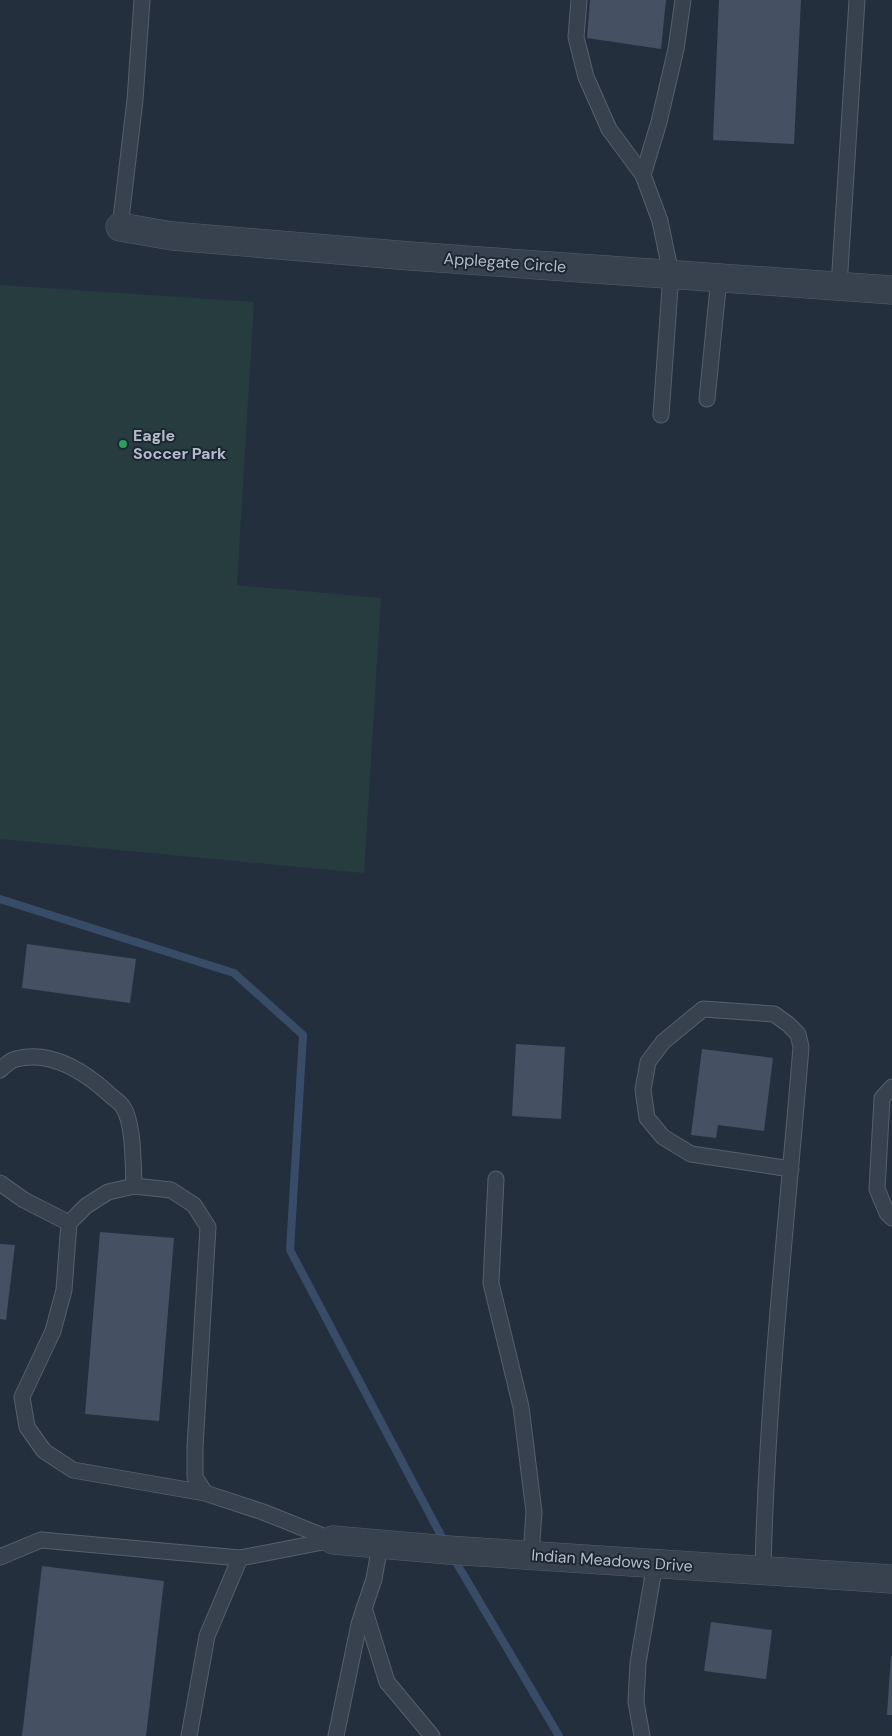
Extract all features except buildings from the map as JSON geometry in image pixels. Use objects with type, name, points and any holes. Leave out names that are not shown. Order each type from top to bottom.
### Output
[{"type":"street","name":"Applegate Circle","points":[[120,227],[182,237],[892,290]]},
{"type":"street","name":"Indian Meadows Drive","points":[[333,1540],[892,1579]]},
{"type":"lane","points":[[120,227],[135,100],[142,0]]},
{"type":"lane","points":[[579,0],[576,37],[586,77],[609,129],[643,175],[660,221],[671,274],[661,415]]},
{"type":"lane","points":[[643,175],[659,122],[676,49],[683,0]]},
{"type":"lane","points":[[839,286],[857,0]]},
{"type":"lane","points":[[707,399],[718,278]]},
{"type":"lane","points":[[763,1570],[768,1438],[791,1168],[801,1047],[798,1034],[774,1014],[703,1009],[662,1042],[648,1062],[643,1090],[647,1118],[663,1138],[691,1154],[791,1168]]},
{"type":"lane","points":[[0,1070],[15,1059],[40,1058],[67,1065],[84,1074],[103,1088],[123,1107],[130,1127],[134,1186]]},
{"type":"lane","points":[[892,1087],[882,1098],[877,1188],[887,1213],[892,1218]]},
{"type":"lane","points":[[496,1179],[491,1283],[521,1406],[534,1512],[531,1555]]},
{"type":"lane","points":[[0,1183],[24,1200],[69,1222]]},
{"type":"lane","points":[[205,1494],[195,1477],[195,1448],[208,1227],[194,1205],[171,1190],[134,1186],[108,1192],[86,1206],[69,1222],[64,1290],[53,1332],[22,1397],[28,1427],[44,1451],[73,1470],[205,1494],[263,1512],[333,1540]]},
{"type":"lane","points":[[0,1557],[41,1540],[240,1558],[333,1540]]},
{"type":"lane","points":[[336,1736],[359,1624],[374,1579],[380,1544]]},
{"type":"lane","points":[[189,1736],[207,1636],[240,1558]]},
{"type":"lane","points":[[642,1736],[636,1702],[638,1663],[656,1563]]},
{"type":"lane","points":[[364,1608],[388,1682],[432,1736]]},
{"type":"green space","name":"Eagle Soccer Park","points":[[0,285],[254,302],[237,585],[381,598],[364,873],[0,839]]},
{"type":"waterway","points":[[0,899],[234,973],[303,1035],[290,1250],[445,1543]]},
{"type":"waterway","points":[[453,1557],[559,1736]]},
{"type":"place","name":"Eagle Soccer Park","points":[[123,444]]}]
